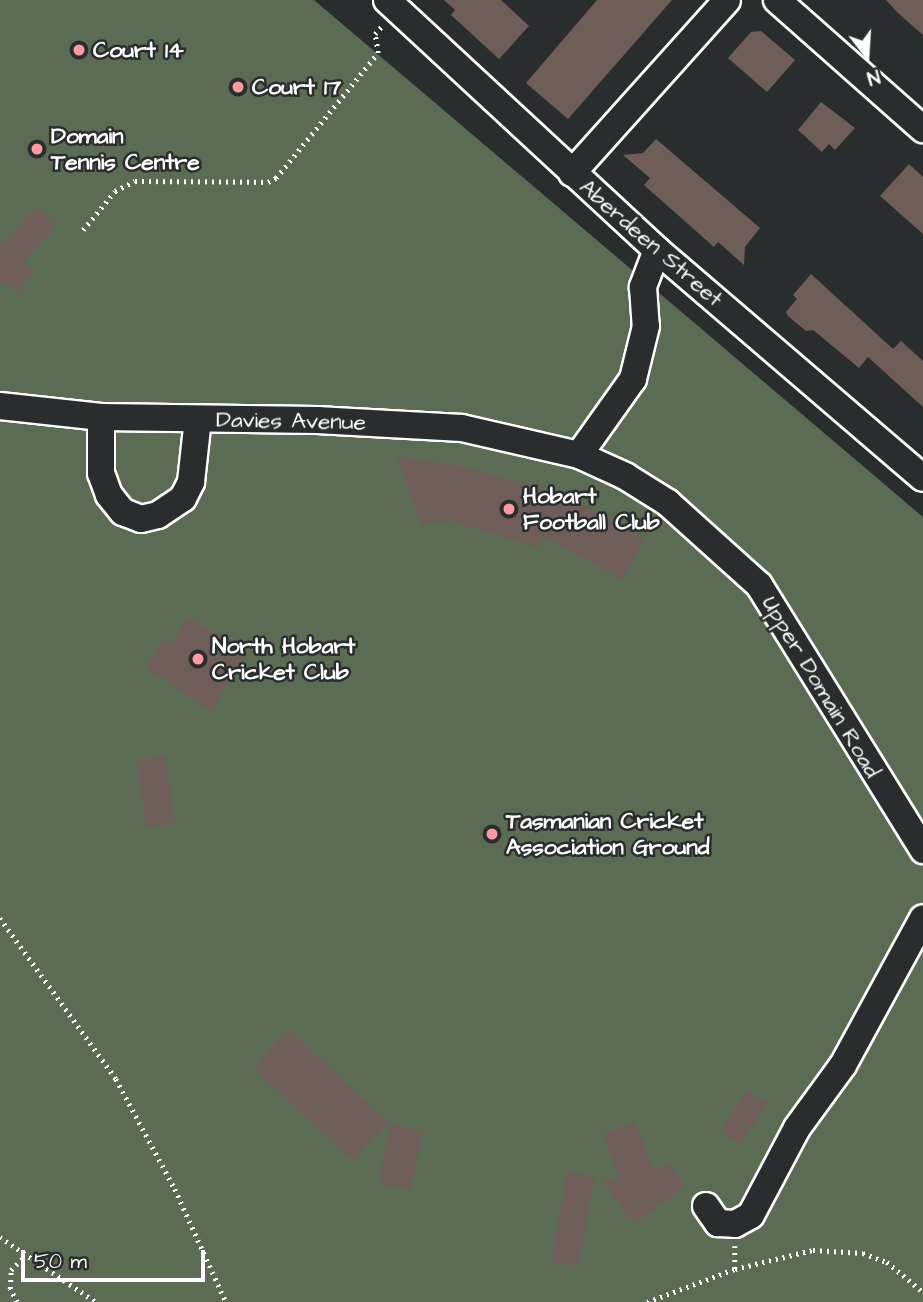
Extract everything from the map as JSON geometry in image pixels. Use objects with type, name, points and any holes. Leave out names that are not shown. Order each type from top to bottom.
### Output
[{"type":"street","points":[[572,173],[727,0]]},
{"type":"street","points":[[777,0],[923,129]]},
{"type":"street","name":"Aberdeen Street","points":[[386,12],[657,250],[923,478]]},
{"type":"street","points":[[579,455],[633,379],[645,338],[643,286],[657,250]]},
{"type":"street","name":"Davies Avenue","points":[[0,406],[101,417],[462,428],[579,455]]},
{"type":"street","points":[[101,417],[101,472],[110,495],[123,512],[141,519],[158,515],[183,498],[191,482],[198,419]]},
{"type":"street","name":"Upper Domain Road","points":[[579,455],[625,476],[668,503],[759,585],[923,850]]},
{"type":"street","points":[[706,1206],[718,1223],[735,1224],[751,1215],[792,1137],[844,1065],[923,918]]},
{"type":"path","points":[[83,230],[115,191],[135,181],[268,183],[276,178],[378,53],[375,34],[386,12]]},
{"type":"path","points":[[0,918],[116,1079],[175,1189],[226,1302]]},
{"type":"path","points":[[0,1237],[24,1256],[96,1302]]},
{"type":"path","points":[[647,1302],[735,1269],[813,1250],[863,1253],[887,1262],[923,1292]]},
{"type":"path","points":[[18,1302],[10,1289],[11,1270],[24,1256]]},
{"type":"green space","points":[[0,0],[314,0],[923,517],[923,1302],[0,1302]]},
{"type":"building","points":[[444,0],[501,0],[529,26],[499,59],[451,15],[455,10]]},
{"type":"building","points":[[597,0],[672,0],[568,119],[526,83]]},
{"type":"building","points":[[886,0],[923,0],[923,35],[898,13]]},
{"type":"building","points":[[761,31],[795,60],[767,92],[728,58],[751,32]]},
{"type":"building","points":[[821,102],[855,128],[835,150],[829,144],[822,152],[798,130]]},
{"type":"building","points":[[656,139],[760,228],[745,247],[744,265],[718,242],[714,247],[644,185],[650,178],[623,155],[643,153]]},
{"type":"building","points":[[909,164],[923,177],[923,234],[880,196]]},
{"type":"building","points":[[36,207],[56,226],[24,262],[36,271],[17,293],[0,279],[0,247]]},
{"type":"building","points":[[811,274],[893,349],[901,341],[923,361],[923,407],[868,357],[859,368],[813,330],[806,331],[788,316],[786,312],[797,299],[793,295]]},
{"type":"building","points":[[397,456],[470,468],[567,496],[644,539],[623,580],[544,536],[539,548],[451,521],[421,525]]},
{"type":"building","name":"North Hobart Cricket Club","points":[[188,618],[249,651],[211,712],[146,667],[163,640],[171,645]]},
{"type":"building","points":[[165,756],[176,823],[147,828],[136,761]]},
{"type":"building","points":[[289,1030],[388,1123],[353,1161],[254,1068]]},
{"type":"building","points":[[747,1090],[767,1103],[740,1144],[720,1131]]},
{"type":"building","points":[[635,1122],[654,1172],[667,1162],[685,1186],[634,1224],[600,1178],[621,1182],[603,1134]]},
{"type":"building","points":[[391,1124],[423,1131],[411,1191],[378,1184]]},
{"type":"building","points":[[567,1172],[595,1177],[579,1266],[551,1262]]},
{"type":"place","name":"Court 14","points":[[79,50]]},
{"type":"place","name":"Court 17","points":[[238,87]]},
{"type":"place","name":"Domain Tennis Centre","points":[[37,149]]},
{"type":"place","name":"Hobart Football Club","points":[[509,509]]},
{"type":"place","name":"North Hobart Cricket Club","points":[[198,659]]},
{"type":"place","name":"Tasmanian Cricket Association Ground","points":[[492,834]]}]
